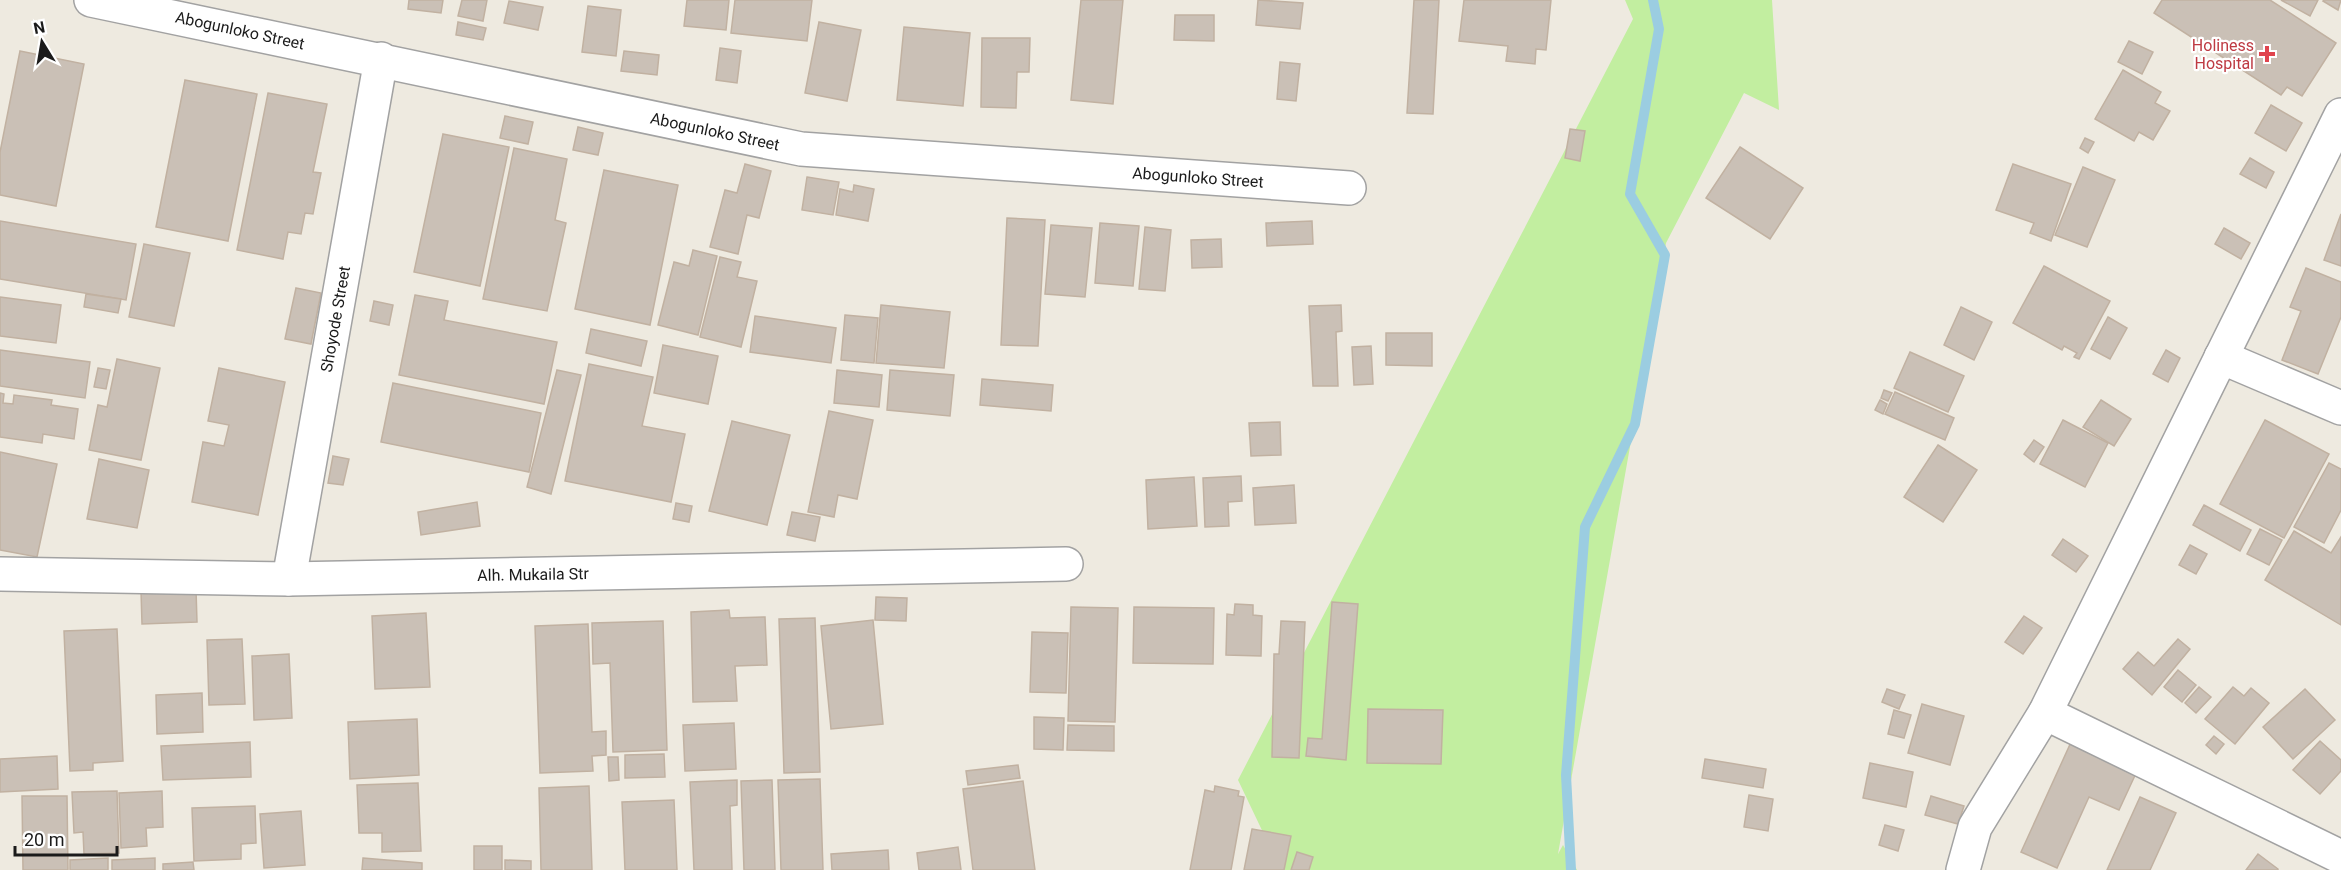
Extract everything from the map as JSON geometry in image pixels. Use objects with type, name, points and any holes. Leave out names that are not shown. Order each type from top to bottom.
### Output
[{"type":"street","name":"Abogunloko Street","points":[[92,0],[801,149],[1349,188]]},
{"type":"street","name":"Shoyode Street","points":[[289,579],[381,59]]},
{"type":"street","points":[[1963,870],[1975,827],[2045,713],[2341,115]]},
{"type":"street","points":[[2221,357],[2341,408]]},
{"type":"street","name":"Alh. Mukaila Str","points":[[0,574],[289,579],[1066,564]]},
{"type":"street","points":[[2045,713],[2341,857]]},
{"type":"green space","points":[[1625,0],[1772,0],[1779,110],[1744,93],[1666,243],[1558,854],[1563,845],[1577,870],[1281,870],[1238,780],[1633,19]]},
{"type":"building","points":[[409,0],[443,0],[441,13],[408,9]]},
{"type":"building","points":[[462,0],[487,0],[483,21],[458,16]]},
{"type":"building","points":[[687,0],[729,0],[726,30],[684,26]]},
{"type":"building","points":[[735,0],[812,0],[807,41],[731,33]]},
{"type":"building","points":[[1081,0],[1123,0],[1113,104],[1071,100]]},
{"type":"building","points":[[1258,0],[1303,3],[1300,29],[1256,25]]},
{"type":"building","points":[[1414,0],[1439,0],[1433,114],[1407,113]]},
{"type":"building","points":[[1464,0],[1551,0],[1546,50],[1536,49],[1535,64],[1506,61],[1508,46],[1459,41]]},
{"type":"building","points":[[2162,0],[2270,0],[2336,43],[2302,96],[2287,87],[2281,95],[2154,13]]},
{"type":"building","points":[[2281,0],[2318,0],[2310,16]]},
{"type":"building","points":[[2324,0],[2341,0],[2338,10],[2323,1]]},
{"type":"building","points":[[509,1],[543,7],[538,30],[504,23]]},
{"type":"building","points":[[588,6],[621,10],[616,56],[582,52]]},
{"type":"building","points":[[1175,15],[1214,15],[1214,41],[1174,40]]},
{"type":"building","points":[[458,22],[486,28],[483,40],[456,35]]},
{"type":"building","points":[[819,22],[861,30],[847,101],[805,93]]},
{"type":"building","points":[[904,27],[970,33],[963,106],[897,100]]},
{"type":"building","points":[[982,38],[1030,38],[1029,72],[1017,72],[1016,108],[981,107]]},
{"type":"building","points":[[2129,41],[2153,52],[2142,74],[2118,62]]},
{"type":"building","points":[[720,48],[741,51],[737,83],[716,80]]},
{"type":"building","points":[[20,51],[84,64],[56,206],[0,195],[0,152]]},
{"type":"building","points":[[624,51],[659,55],[657,75],[621,71]]},
{"type":"building","points":[[1280,62],[1300,64],[1296,101],[1277,99]]},
{"type":"building","points":[[2123,70],[2161,92],[2155,103],[2170,111],[2153,140],[2139,132],[2134,141],[2095,119]]},
{"type":"building","points":[[185,80],[257,94],[228,241],[156,227]]},
{"type":"building","points":[[268,93],[327,104],[313,172],[321,173],[313,214],[305,213],[301,234],[288,232],[283,259],[237,250]]},
{"type":"building","points":[[2271,105],[2302,123],[2286,151],[2255,133]]},
{"type":"building","points":[[505,116],[533,122],[528,144],[500,138]]},
{"type":"building","points":[[578,127],[603,133],[598,155],[573,150]]},
{"type":"building","points":[[1570,129],[1585,131],[1580,161],[1565,158]]},
{"type":"building","points":[[443,134],[509,147],[480,286],[414,272]]},
{"type":"building","points":[[2085,138],[2094,142],[2088,153],[2080,148]]},
{"type":"building","points":[[1740,147],[1803,188],[1770,239],[1706,198]]},
{"type":"building","points":[[514,148],[567,159],[555,220],[566,223],[547,311],[483,299]]},
{"type":"building","points":[[2250,158],[2274,172],[2266,188],[2240,174]]},
{"type":"building","points":[[745,164],[771,171],[759,218],[747,215],[738,254],[710,247],[725,190],[737,193]]},
{"type":"building","points":[[2013,164],[2071,184],[2051,241],[2030,233],[2034,223],[1996,210]]},
{"type":"building","points":[[2083,167],[2115,180],[2087,247],[2055,235]]},
{"type":"building","points":[[604,170],[678,185],[650,325],[575,309]]},
{"type":"building","points":[[807,177],[839,182],[833,215],[802,210]]},
{"type":"building","points":[[854,185],[874,189],[868,221],[836,215],[840,189],[853,192]]},
{"type":"building","points":[[2341,214],[2341,266],[2324,260]]},
{"type":"building","points":[[1007,218],[1045,220],[1038,346],[1001,345]]},
{"type":"building","points":[[0,221],[136,244],[126,300],[0,279]]},
{"type":"building","points":[[1312,221],[1313,244],[1267,246],[1266,223]]},
{"type":"building","points":[[1100,223],[1139,226],[1133,286],[1095,283]]},
{"type":"building","points":[[1051,225],[1092,228],[1085,297],[1045,294]]},
{"type":"building","points":[[1145,227],[1171,230],[1165,291],[1139,289]]},
{"type":"building","points":[[2224,228],[2250,243],[2241,259],[2215,244]]},
{"type":"building","points":[[1221,239],[1222,267],[1192,268],[1191,240]]},
{"type":"building","points":[[144,244],[190,253],[174,326],[129,317]]},
{"type":"building","points":[[693,250],[717,256],[698,335],[658,325],[674,262],[689,266]]},
{"type":"building","points":[[720,257],[741,262],[737,277],[757,281],[741,347],[700,337]]},
{"type":"building","points":[[2044,266],[2110,301],[2079,359],[2074,357],[2077,353],[2064,346],[2062,350],[2013,323]]},
{"type":"building","points":[[2306,268],[2341,282],[2341,317],[2318,374],[2282,360],[2301,311],[2290,307]]},
{"type":"building","points":[[296,288],[321,293],[311,344],[285,339]]},
{"type":"building","points":[[86,294],[121,299],[118,313],[84,307]]},
{"type":"building","points":[[415,295],[448,301],[444,320],[557,342],[544,404],[399,375]]},
{"type":"building","points":[[0,297],[61,305],[56,343],[0,336]]},
{"type":"building","points":[[374,301],[393,305],[389,325],[370,321]]},
{"type":"building","points":[[881,305],[950,312],[944,368],[876,363]]},
{"type":"building","points":[[1341,305],[1342,331],[1336,332],[1338,386],[1313,386],[1309,306]]},
{"type":"building","points":[[1961,307],[1992,322],[1974,360],[1944,345]]},
{"type":"building","points":[[845,315],[878,318],[874,363],[841,360]]},
{"type":"building","points":[[755,316],[836,328],[831,363],[750,352]]},
{"type":"building","points":[[2108,317],[2127,328],[2110,359],[2091,349]]},
{"type":"building","points":[[591,329],[647,341],[641,366],[586,353]]},
{"type":"building","points":[[1386,333],[1432,333],[1432,366],[1386,365]]},
{"type":"building","points":[[663,345],[718,356],[708,404],[654,393]]},
{"type":"building","points":[[1371,346],[1373,384],[1354,385],[1352,347]]},
{"type":"building","points":[[0,350],[90,362],[85,398],[0,386]]},
{"type":"building","points":[[2166,350],[2180,358],[2168,382],[2153,374]]},
{"type":"building","points":[[1910,352],[1964,376],[1948,412],[1894,388]]},
{"type":"building","points":[[117,359],[160,368],[141,460],[89,450],[98,405],[107,407]]},
{"type":"building","points":[[589,364],[653,377],[642,426],[685,434],[671,502],[565,481]]},
{"type":"building","points":[[98,368],[110,370],[106,389],[94,387]]},
{"type":"building","points":[[219,368],[285,382],[258,515],[192,502],[203,442],[224,446],[229,425],[208,421]]},
{"type":"building","points":[[557,370],[581,375],[551,494],[527,487]]},
{"type":"building","points":[[837,370],[882,375],[879,407],[834,403]]},
{"type":"building","points":[[890,370],[954,375],[950,416],[887,410]]},
{"type":"building","points":[[982,379],[1053,385],[1051,411],[980,405]]},
{"type":"building","points":[[393,383],[541,413],[529,472],[381,442]]},
{"type":"building","points":[[1884,390],[1892,393],[1888,401],[1881,398]]},
{"type":"building","points":[[1895,392],[1954,418],[1945,440],[1885,414]]},
{"type":"building","points":[[0,393],[4,394],[3,403],[13,404],[14,395],[52,400],[51,405],[78,409],[74,439],[43,434],[42,443],[0,437]]},
{"type":"building","points":[[1880,400],[1887,404],[1883,414],[1875,410]]},
{"type":"building","points":[[2101,400],[2131,419],[2114,446],[2083,427]]},
{"type":"building","points":[[829,411],[873,420],[857,499],[838,495],[834,517],[808,512]]},
{"type":"building","points":[[2063,420],[2108,443],[2085,487],[2040,464]]},
{"type":"building","points":[[2265,420],[2329,454],[2284,538],[2220,504]]},
{"type":"building","points":[[732,421],[790,435],[767,525],[709,511]]},
{"type":"building","points":[[1280,422],[1281,455],[1251,456],[1249,423]]},
{"type":"building","points":[[2034,440],[2044,447],[2034,462],[2024,454]]},
{"type":"building","points":[[1938,445],[1977,470],[1943,522],[1904,497]]},
{"type":"building","points":[[0,452],[57,464],[37,557],[0,550]]},
{"type":"building","points":[[333,456],[349,459],[343,485],[328,483]]},
{"type":"building","points":[[99,459],[149,470],[137,528],[87,519]]},
{"type":"building","points":[[2329,463],[2341,469],[2341,510],[2324,543],[2294,527]]},
{"type":"building","points":[[1241,476],[1242,501],[1228,502],[1229,526],[1205,527],[1203,478]]},
{"type":"building","points":[[1194,477],[1197,526],[1148,529],[1146,480]]},
{"type":"building","points":[[1294,485],[1296,523],[1255,525],[1253,488]]},
{"type":"building","points":[[477,502],[480,526],[421,535],[418,512]]},
{"type":"building","points":[[676,503],[692,506],[689,522],[673,519]]},
{"type":"building","points":[[2204,505],[2251,530],[2240,551],[2193,525]]},
{"type":"building","points":[[792,512],[820,517],[815,541],[787,535]]},
{"type":"building","points":[[2260,529],[2282,540],[2269,565],[2247,554]]},
{"type":"building","points":[[2294,531],[2331,553],[2341,537],[2341,625],[2265,580]]},
{"type":"building","points":[[2063,539],[2088,556],[2076,572],[2052,555]]},
{"type":"building","points":[[2190,545],[2207,554],[2196,574],[2179,565]]},
{"type":"building","points":[[196,589],[197,622],[142,624],[141,591]]},
{"type":"building","points":[[876,597],[907,598],[906,621],[875,620]]},
{"type":"building","points":[[1332,602],[1358,604],[1346,760],[1306,756],[1308,738],[1322,739]]},
{"type":"building","points":[[1235,604],[1253,605],[1253,615],[1262,616],[1261,656],[1226,655],[1227,614],[1234,615]]},
{"type":"building","points":[[1071,607],[1118,608],[1115,722],[1068,721]]},
{"type":"building","points":[[1134,607],[1214,608],[1213,664],[1133,663]]},
{"type":"building","points":[[729,610],[730,618],[765,617],[767,665],[735,666],[737,701],[693,702],[691,612]]},
{"type":"building","points":[[426,613],[430,687],[375,689],[372,616]]},
{"type":"building","points":[[2024,616],[2042,628],[2023,654],[2005,642]]},
{"type":"building","points":[[815,618],[820,772],[784,773],[779,619]]},
{"type":"building","points":[[873,620],[883,724],[831,729],[821,626]]},
{"type":"building","points":[[663,621],[667,750],[613,752],[610,663],[593,664],[592,623]]},
{"type":"building","points":[[1281,621],[1305,622],[1299,758],[1272,757],[1274,654],[1279,654]]},
{"type":"building","points":[[588,624],[592,732],[606,731],[606,755],[592,756],[593,771],[540,773],[535,626]]},
{"type":"building","points":[[117,629],[123,761],[93,763],[93,770],[70,771],[64,631]]},
{"type":"building","points":[[1032,632],[1068,633],[1066,693],[1030,692]]},
{"type":"building","points":[[242,639],[245,704],[209,705],[207,640]]},
{"type":"building","points":[[2178,639],[2190,649],[2152,695],[2123,669],[2138,652],[2154,666]]},
{"type":"building","points":[[289,654],[292,718],[254,720],[252,656]]},
{"type":"building","points":[[2178,670],[2196,685],[2182,702],[2164,687]]},
{"type":"building","points":[[2199,687],[2211,697],[2196,713],[2185,703]]},
{"type":"building","points":[[2233,687],[2244,696],[2251,688],[2269,703],[2235,744],[2205,719]]},
{"type":"building","points":[[1887,689],[1905,695],[1899,709],[1882,702]]},
{"type":"building","points":[[2305,689],[2335,720],[2293,759],[2263,727]]},
{"type":"building","points":[[202,693],[203,732],[157,734],[156,695]]},
{"type":"building","points":[[1922,704],[1964,716],[1950,765],[1908,753]]},
{"type":"building","points":[[1368,709],[1443,710],[1441,764],[1367,763]]},
{"type":"building","points":[[1894,710],[1911,715],[1904,738],[1888,734]]},
{"type":"building","points":[[1034,717],[1064,718],[1063,750],[1034,749]]},
{"type":"building","points":[[417,719],[419,775],[350,779],[348,722]]},
{"type":"building","points":[[734,723],[736,769],[685,771],[683,725]]},
{"type":"building","points":[[1068,725],[1114,726],[1114,751],[1067,750]]},
{"type":"building","points":[[2214,736],[2224,744],[2216,754],[2206,745]]},
{"type":"building","points":[[2072,740],[2138,769],[2119,810],[2089,797],[2057,868],[2021,852]]},
{"type":"building","points":[[2320,741],[2341,760],[2341,771],[2320,794],[2293,770]]},
{"type":"building","points":[[250,742],[251,777],[163,780],[161,746]]},
{"type":"building","points":[[664,754],[665,777],[625,778],[625,755]]},
{"type":"building","points":[[57,756],[58,789],[0,792],[0,759]]},
{"type":"building","points":[[608,757],[618,757],[619,780],[609,781]]},
{"type":"building","points":[[1705,759],[1766,769],[1763,788],[1702,778]]},
{"type":"building","points":[[1870,763],[1913,772],[1906,807],[1863,798]]},
{"type":"building","points":[[1018,765],[1020,778],[968,785],[966,771]]},
{"type":"building","points":[[820,779],[823,870],[781,870],[778,780]]},
{"type":"building","points":[[737,780],[737,805],[730,806],[732,870],[694,870],[690,782]]},
{"type":"building","points":[[772,780],[775,870],[744,870],[741,781]]},
{"type":"building","points":[[1023,781],[1035,870],[973,870],[963,789]]},
{"type":"building","points":[[418,783],[421,851],[382,852],[382,833],[359,833],[357,785]]},
{"type":"building","points":[[589,786],[592,870],[541,870],[539,788]]},
{"type":"building","points":[[1215,786],[1239,791],[1238,796],[1244,797],[1231,870],[1190,870],[1205,790],[1214,792]]},
{"type":"building","points":[[117,791],[119,853],[84,854],[83,832],[74,833],[72,792]]},
{"type":"building","points":[[162,791],[163,827],[146,828],[147,846],[121,848],[119,793]]},
{"type":"building","points":[[1749,795],[1773,799],[1768,831],[1744,827]]},
{"type":"building","points":[[22,796],[67,796],[68,870],[23,870]]},
{"type":"building","points":[[1931,796],[1964,806],[1958,824],[1925,815]]},
{"type":"building","points":[[2140,797],[2176,813],[2150,870],[2107,870]]},
{"type":"building","points":[[674,800],[677,870],[625,870],[622,802]]},
{"type":"building","points":[[255,806],[256,843],[241,844],[241,859],[194,861],[192,808]]},
{"type":"building","points":[[301,811],[305,865],[264,868],[260,814]]},
{"type":"building","points":[[1885,825],[1904,830],[1898,851],[1879,845]]},
{"type":"building","points":[[1252,829],[1291,836],[1284,870],[1244,870]]},
{"type":"building","points":[[474,846],[502,846],[502,870],[474,870]]},
{"type":"building","points":[[958,847],[961,870],[919,870],[917,853]]},
{"type":"building","points":[[888,850],[889,870],[832,870],[831,854]]},
{"type":"building","points":[[1297,852],[1313,857],[1309,870],[1291,870]]},
{"type":"building","points":[[2258,854],[2278,869],[2278,870],[2246,870]]},
{"type":"building","points":[[108,858],[108,870],[70,870],[70,860]]},
{"type":"building","points":[[155,858],[155,870],[112,870],[112,860]]},
{"type":"building","points":[[363,858],[422,863],[422,870],[362,870]]},
{"type":"building","points":[[505,860],[531,861],[531,870],[505,870]]},
{"type":"building","points":[[193,862],[194,870],[163,870],[163,864]]},
{"type":"waterway","points":[[1571,870],[1566,775],[1585,527],[1635,424],[1665,255],[1630,194],[1659,29],[1653,0]]},
{"type":"place","name":"Holiness Hospital","points":[[2267,54]]}]
